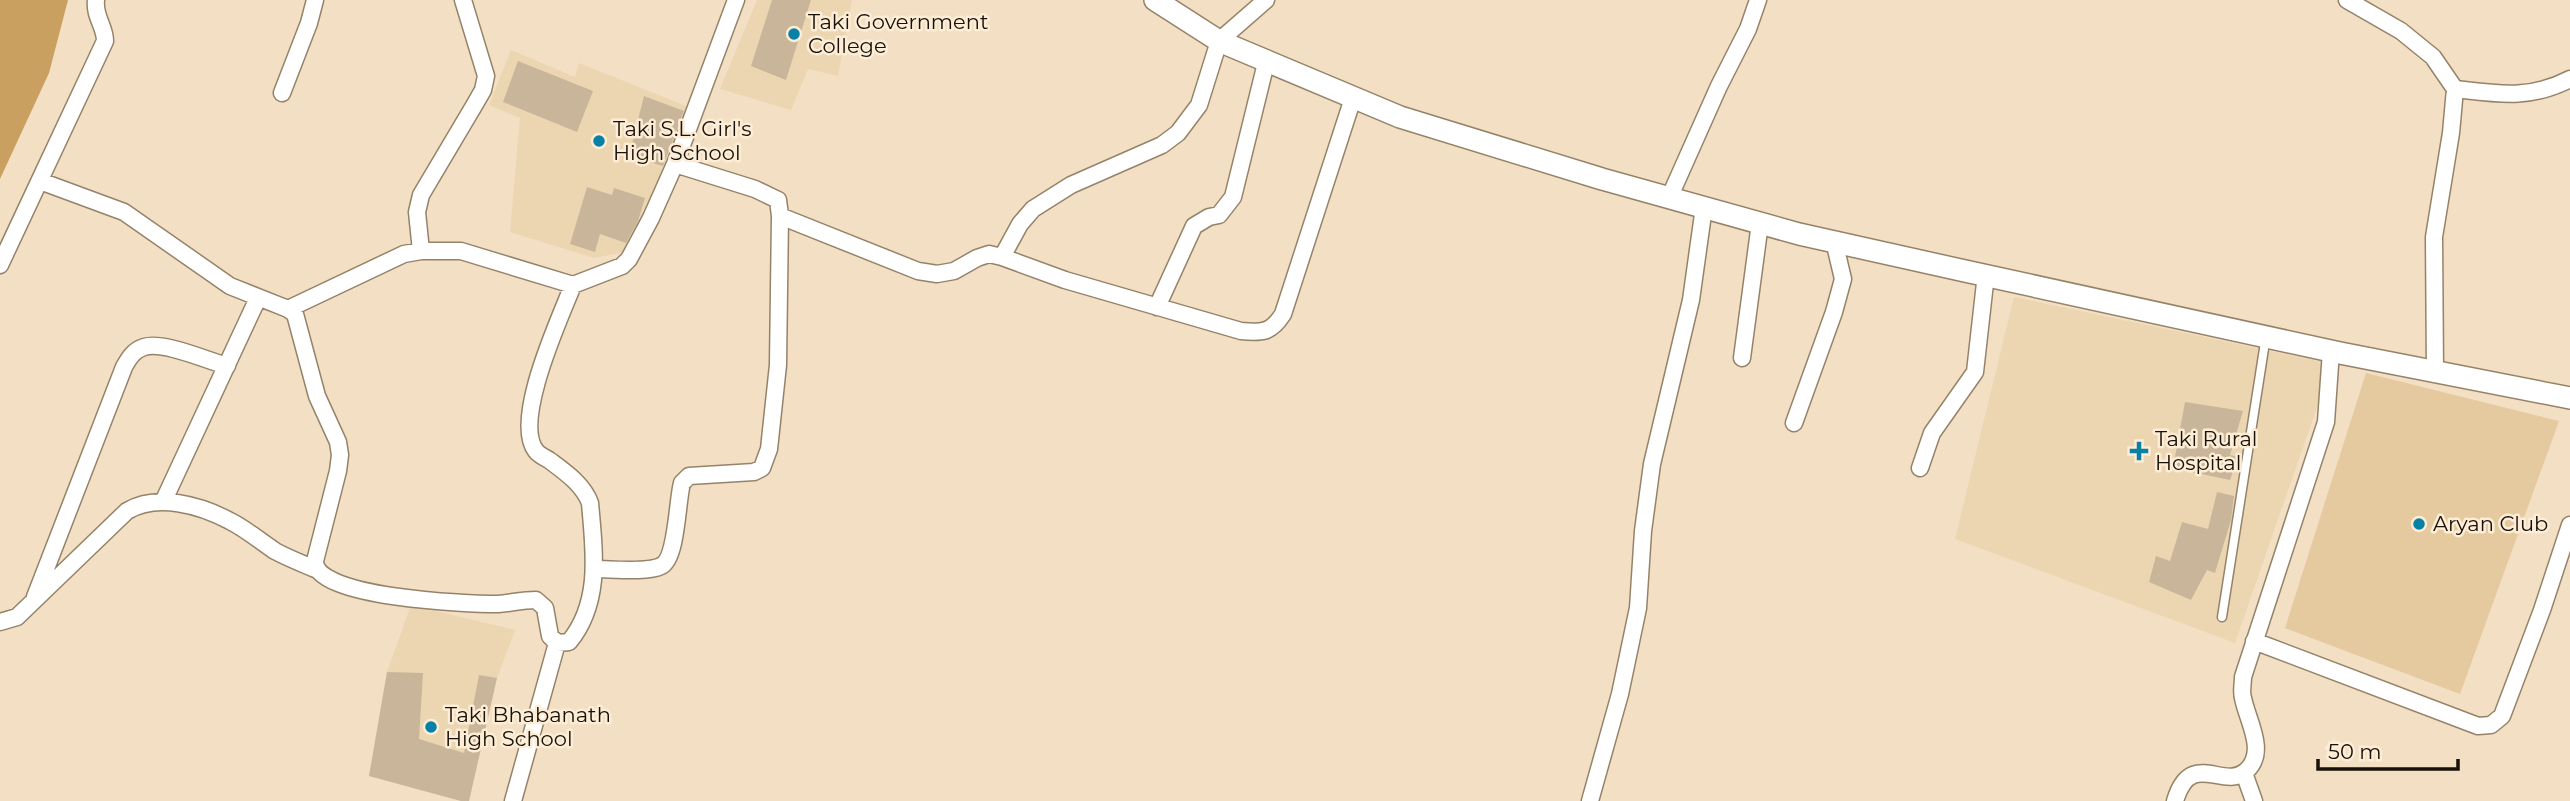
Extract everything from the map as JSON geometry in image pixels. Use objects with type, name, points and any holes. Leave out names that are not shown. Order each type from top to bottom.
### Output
[{"type":"street","points":[[0,265],[104,41],[105,33],[95,13],[96,0]]},
{"type":"street","points":[[282,93],[315,0]]},
{"type":"street","points":[[421,251],[417,212],[421,195],[475,104],[486,76],[463,0]]},
{"type":"street","points":[[288,309],[404,254],[421,251],[461,251],[573,285],[616,269],[629,259],[651,218],[675,164],[736,0]]},
{"type":"street","points":[[1155,0],[1219,41],[1400,117],[1703,207],[1834,241],[2331,351],[2570,398]]},
{"type":"street","points":[[1002,257],[1020,224],[1033,209],[1071,186],[1162,145],[1178,133],[1199,105],[1219,41],[1266,0]]},
{"type":"street","points":[[1670,196],[1719,86],[1748,29],[1758,0]]},
{"type":"street","points":[[2347,0],[2401,32],[2434,57],[2455,89],[2451,133],[2434,237],[2435,372]]},
{"type":"street","points":[[1157,307],[1194,226],[1209,217],[1219,215],[1233,197],[1266,63]]},
{"type":"street","points":[[2455,89],[2510,95],[2549,89],[2570,79]]},
{"type":"street","points":[[780,216],[918,271],[937,274],[954,271],[989,254],[1157,307],[1241,331],[1262,333],[1275,327],[1283,314],[1353,98]]},
{"type":"street","points":[[595,569],[653,569],[664,566],[670,559],[682,483],[689,476],[754,472],[762,468],[765,461],[778,365],[778,200],[675,164]]},
{"type":"street","points":[[40,181],[124,212],[230,286],[295,314],[317,396],[338,442],[340,455],[315,569]]},
{"type":"street","points":[[1590,801],[1620,694],[1639,608],[1643,531],[1652,464],[1691,300],[1703,207]]},
{"type":"street","points":[[1742,358],[1760,223]]},
{"type":"street","points":[[1794,422],[1834,312],[1843,279],[1834,241]]},
{"type":"street","points":[[1920,468],[1932,433],[1975,372],[1986,274]]},
{"type":"street","points":[[0,622],[17,617],[127,511],[148,502],[164,500],[212,513],[230,521],[276,552],[315,569],[331,582],[418,600],[499,604],[536,600],[545,608],[550,636],[557,643],[569,642],[576,634],[588,603],[595,569],[590,503],[577,483],[537,452],[529,439],[529,424],[538,374],[573,285]]},
{"type":"street","points":[[164,500],[258,298]]},
{"type":"street","points":[[34,601],[124,367],[131,355],[142,347],[158,345],[227,366]]},
{"type":"street","points":[[2175,801],[2180,785],[2187,778],[2197,773],[2244,773],[2256,752],[2242,697],[2243,677],[2326,422],[2331,351]]},
{"type":"street","points":[[2254,641],[2479,726],[2491,725],[2502,716],[2542,610],[2570,525]]},
{"type":"street","points":[[513,801],[557,643]]},
{"type":"street","points":[[2244,773],[2254,801]]},
{"type":"lane","points":[[2222,617],[2266,336]]},
{"type":"shaded area","points":[[0,0],[68,0],[49,73],[0,179]]},
{"type":"shaded area","name":"Taki Government College","points":[[757,0],[852,0],[838,76],[808,69],[791,110],[720,89]]},
{"type":"shaded area","name":"Taki S.L. Girl's High School","points":[[511,50],[575,77],[579,63],[691,108],[630,251],[594,258],[510,232],[520,118],[489,105]]},
{"type":"shaded area","name":"Taki Rural Hospital","points":[[2014,297],[2332,364],[2235,643],[1955,539]]},
{"type":"shaded area","name":"Aryan Club","points":[[2366,373],[2559,421],[2460,694],[2285,628]]},
{"type":"shaded area","name":"Taki Bhabanath High School","points":[[411,605],[515,630],[497,678],[469,801],[369,776],[387,672]]},
{"type":"building","points":[[772,0],[811,0],[786,80],[751,66]]},
{"type":"building","points":[[518,61],[593,91],[577,132],[503,102]]},
{"type":"building","points":[[644,96],[684,111],[663,166],[629,156]]},
{"type":"building","points":[[587,187],[612,195],[614,188],[645,198],[638,221],[626,243],[600,234],[595,252],[570,244]]},
{"type":"building","points":[[2185,402],[2243,411],[2230,455],[2238,457],[2230,480],[2173,468]]},
{"type":"building","points":[[2217,492],[2234,496],[2231,520],[2215,573],[2207,570],[2191,600],[2149,582],[2156,556],[2170,561],[2182,522],[2208,529]]},
{"type":"building","points":[[387,672],[423,673],[419,739],[464,753],[479,675],[497,678],[469,801],[369,776]]},
{"type":"place","name":"Taki Government College","points":[[794,34]]},
{"type":"place","name":"Taki S.L. Girl's High School","points":[[599,141]]},
{"type":"place","name":"Taki Rural Hospital","points":[[2139,451]]},
{"type":"place","name":"Aryan Club","points":[[2419,524]]},
{"type":"place","name":"Taki Bhabanath High School","points":[[431,727]]}]
